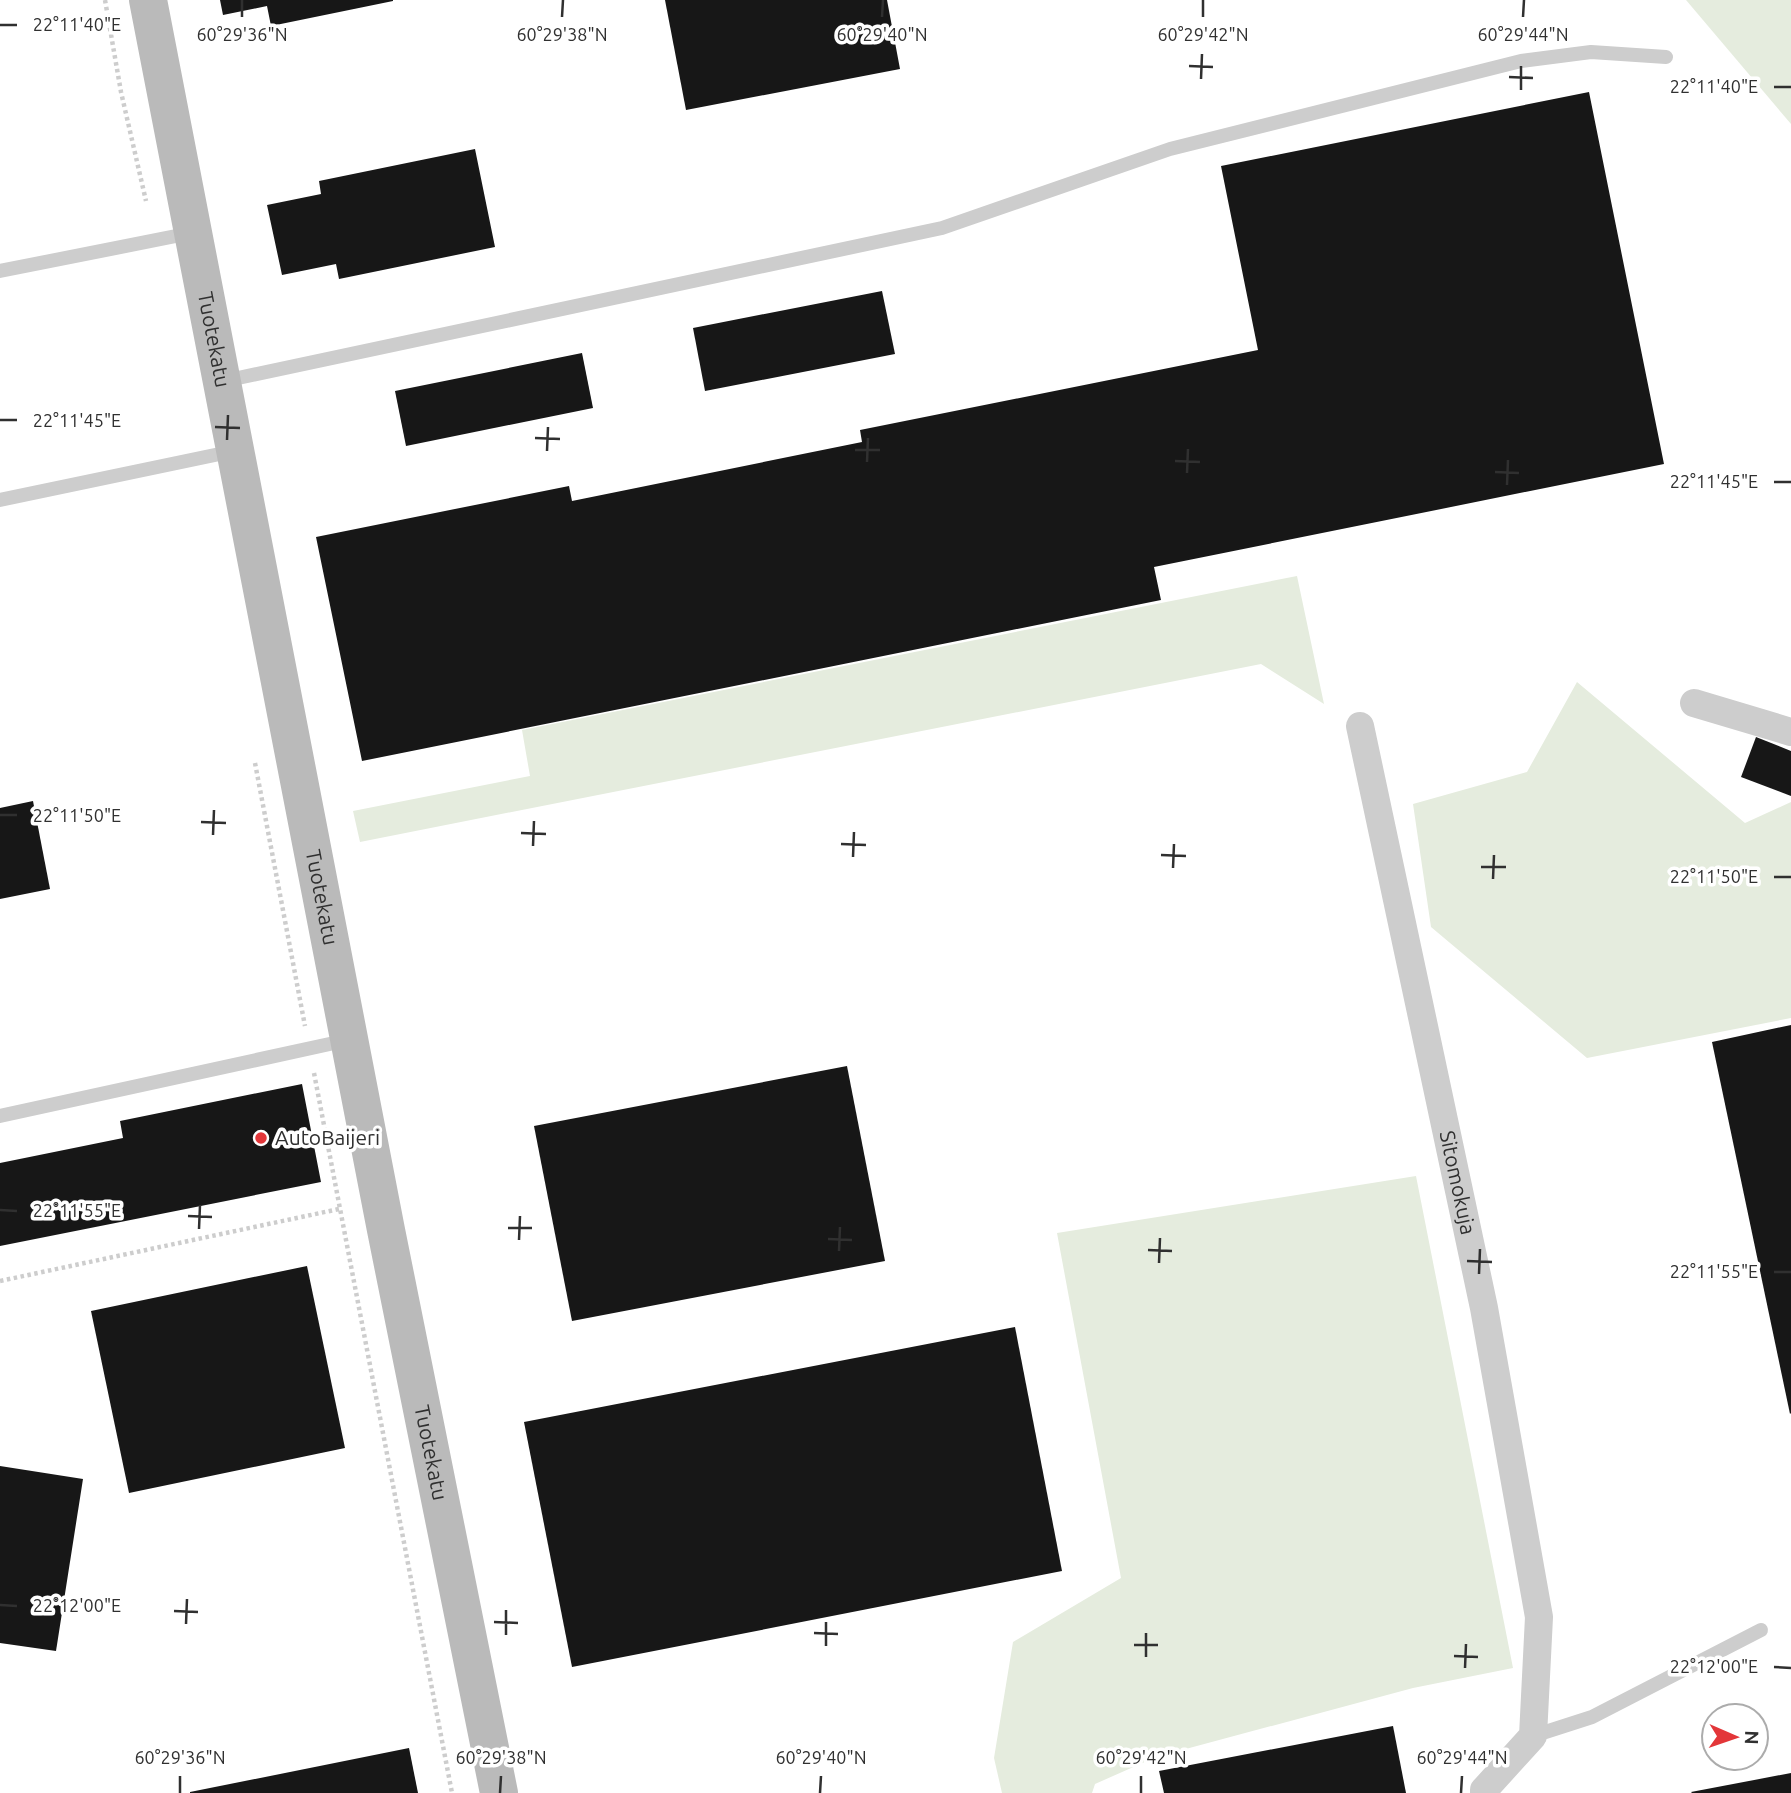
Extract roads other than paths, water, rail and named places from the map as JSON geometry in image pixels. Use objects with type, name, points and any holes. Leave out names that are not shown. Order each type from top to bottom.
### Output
[{"type":"street","name":"Tuotekatu","points":[[148,0],[349,1040],[499,1793]]},
{"type":"street","points":[[1694,703],[1791,732]]},
{"type":"street","name":"Sitomokuja","points":[[1360,726],[1484,1308],[1537,1604],[1539,1618],[1533,1737]]},
{"type":"street","points":[[1484,1793],[1533,1737]]},
{"type":"lane","points":[[222,382],[942,228],[1170,149],[1521,61],[1591,52],[1666,57]]},
{"type":"lane","points":[[0,271],[192,233]]},
{"type":"lane","points":[[0,500],[235,450]]},
{"type":"lane","points":[[0,1116],[349,1040]]},
{"type":"lane","points":[[1533,1737],[1592,1717],[1761,1630]]},
{"type":"place","name":"AutoBaijeri","points":[[261,1138]]}]
